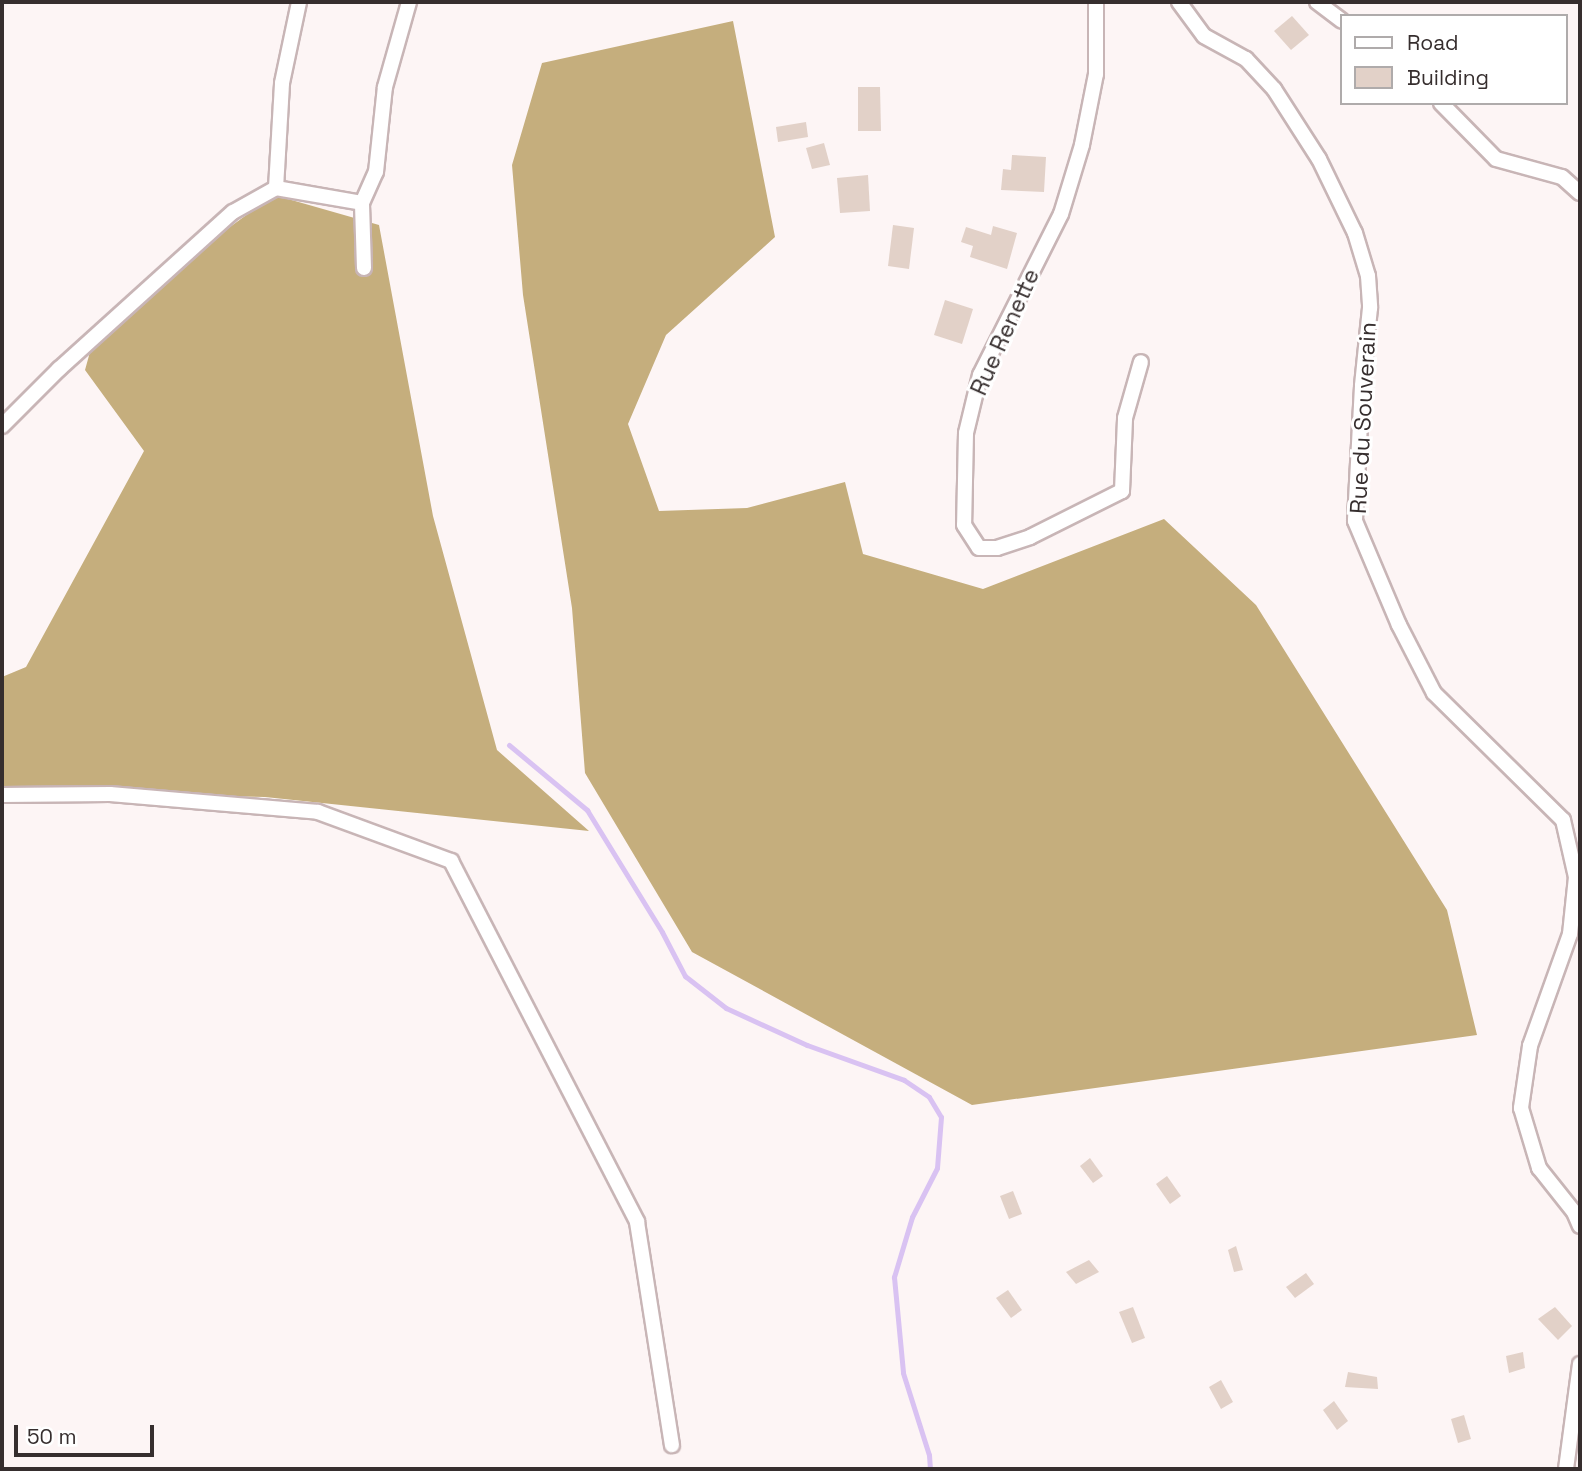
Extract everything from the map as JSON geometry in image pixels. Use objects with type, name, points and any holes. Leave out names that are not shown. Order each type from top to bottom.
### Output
[{"type":"street","points":[[275,188],[282,83],[299,2]]},
{"type":"street","points":[[364,268],[362,203],[376,172],[385,87],[409,2]]},
{"type":"street","name":"Rue Renette","points":[[1096,2],[1096,74],[1082,145],[1061,214],[980,375],[966,433],[964,525],[979,548],[997,548],[1030,537],[1122,491],[1125,418],[1141,362]]},
{"type":"street","name":"Rue du Souverain","points":[[1179,2],[1204,36],[1246,59],[1274,89],[1319,159],[1355,233],[1368,276],[1370,309],[1362,386],[1355,521],[1399,625],[1434,693],[1563,820],[1576,877],[1570,934],[1530,1046],[1521,1108],[1539,1168],[1574,1212],[1580,1226]]},
{"type":"street","points":[[1317,2],[1340,19]]},
{"type":"street","points":[[1443,105],[1496,159],[1580,183]]},
{"type":"street","points":[[1562,177],[1580,193]]},
{"type":"street","points":[[2,426],[59,369],[233,212],[275,188],[362,203]]},
{"type":"street","points":[[2,795],[110,794],[318,812],[451,861],[637,1222],[673,1445]]},
{"type":"street","points":[[1566,1469],[1580,1364]]},
{"type":"shaded area","points":[[733,21],[775,237],[666,335],[628,424],[659,511],[747,508],[845,482],[863,554],[983,589],[1164,519],[1256,605],[1447,910],[1477,1035],[972,1105],[692,952],[585,773],[572,608],[523,295],[512,165],[542,63]]},
{"type":"shaded area","points":[[274,195],[379,225],[433,516],[497,750],[589,831],[265,797],[2,793],[2,677],[26,667],[144,451],[85,370],[98,323]]},
{"type":"building","points":[[1292,16],[1309,35],[1291,50],[1274,31]]},
{"type":"building","points":[[858,87],[880,87],[881,131],[858,131]]},
{"type":"building","points":[[806,122],[808,137],[778,142],[776,127]]},
{"type":"building","points":[[824,143],[830,165],[812,169],[806,148]]},
{"type":"building","points":[[1012,155],[1046,157],[1044,192],[1001,190],[1003,169],[1011,170]]},
{"type":"building","points":[[868,175],[870,211],[840,213],[837,178]]},
{"type":"building","points":[[893,225],[914,228],[909,269],[888,266]]},
{"type":"building","points":[[993,226],[1017,233],[1007,269],[970,257],[973,246],[961,242],[966,227],[991,235]]},
{"type":"building","points":[[945,300],[973,309],[962,344],[934,335]]},
{"type":"building","points":[[1090,1158],[1103,1176],[1093,1183],[1080,1166]]},
{"type":"building","points":[[1167,1176],[1181,1196],[1170,1204],[1156,1184]]},
{"type":"building","points":[[1013,1191],[1022,1214],[1009,1219],[1000,1196]]},
{"type":"building","points":[[1236,1246],[1243,1270],[1234,1272],[1228,1250]]},
{"type":"building","points":[[1089,1260],[1099,1272],[1076,1284],[1066,1272]]},
{"type":"building","points":[[1306,1273],[1314,1284],[1295,1298],[1286,1287]]},
{"type":"building","points":[[1008,1290],[1022,1310],[1011,1318],[996,1298]]},
{"type":"building","points":[[1133,1307],[1145,1338],[1132,1343],[1119,1312]]},
{"type":"building","points":[[1555,1307],[1572,1326],[1558,1340],[1538,1319]]},
{"type":"building","points":[[1523,1352],[1525,1368],[1509,1373],[1506,1356]]},
{"type":"building","points":[[1348,1372],[1377,1377],[1378,1389],[1345,1387]]},
{"type":"building","points":[[1221,1380],[1233,1402],[1221,1409],[1209,1387]]},
{"type":"building","points":[[1334,1401],[1348,1421],[1337,1430],[1323,1410]]},
{"type":"building","points":[[1464,1415],[1471,1439],[1458,1443],[1451,1419]]},
{"type":"waterway","points":[[509,745],[587,810],[662,932],[685,976],[726,1008],[807,1045],[904,1080],[929,1097],[941,1117],[937,1168],[912,1217],[894,1277],[903,1373],[929,1455],[930,1469]]}]
